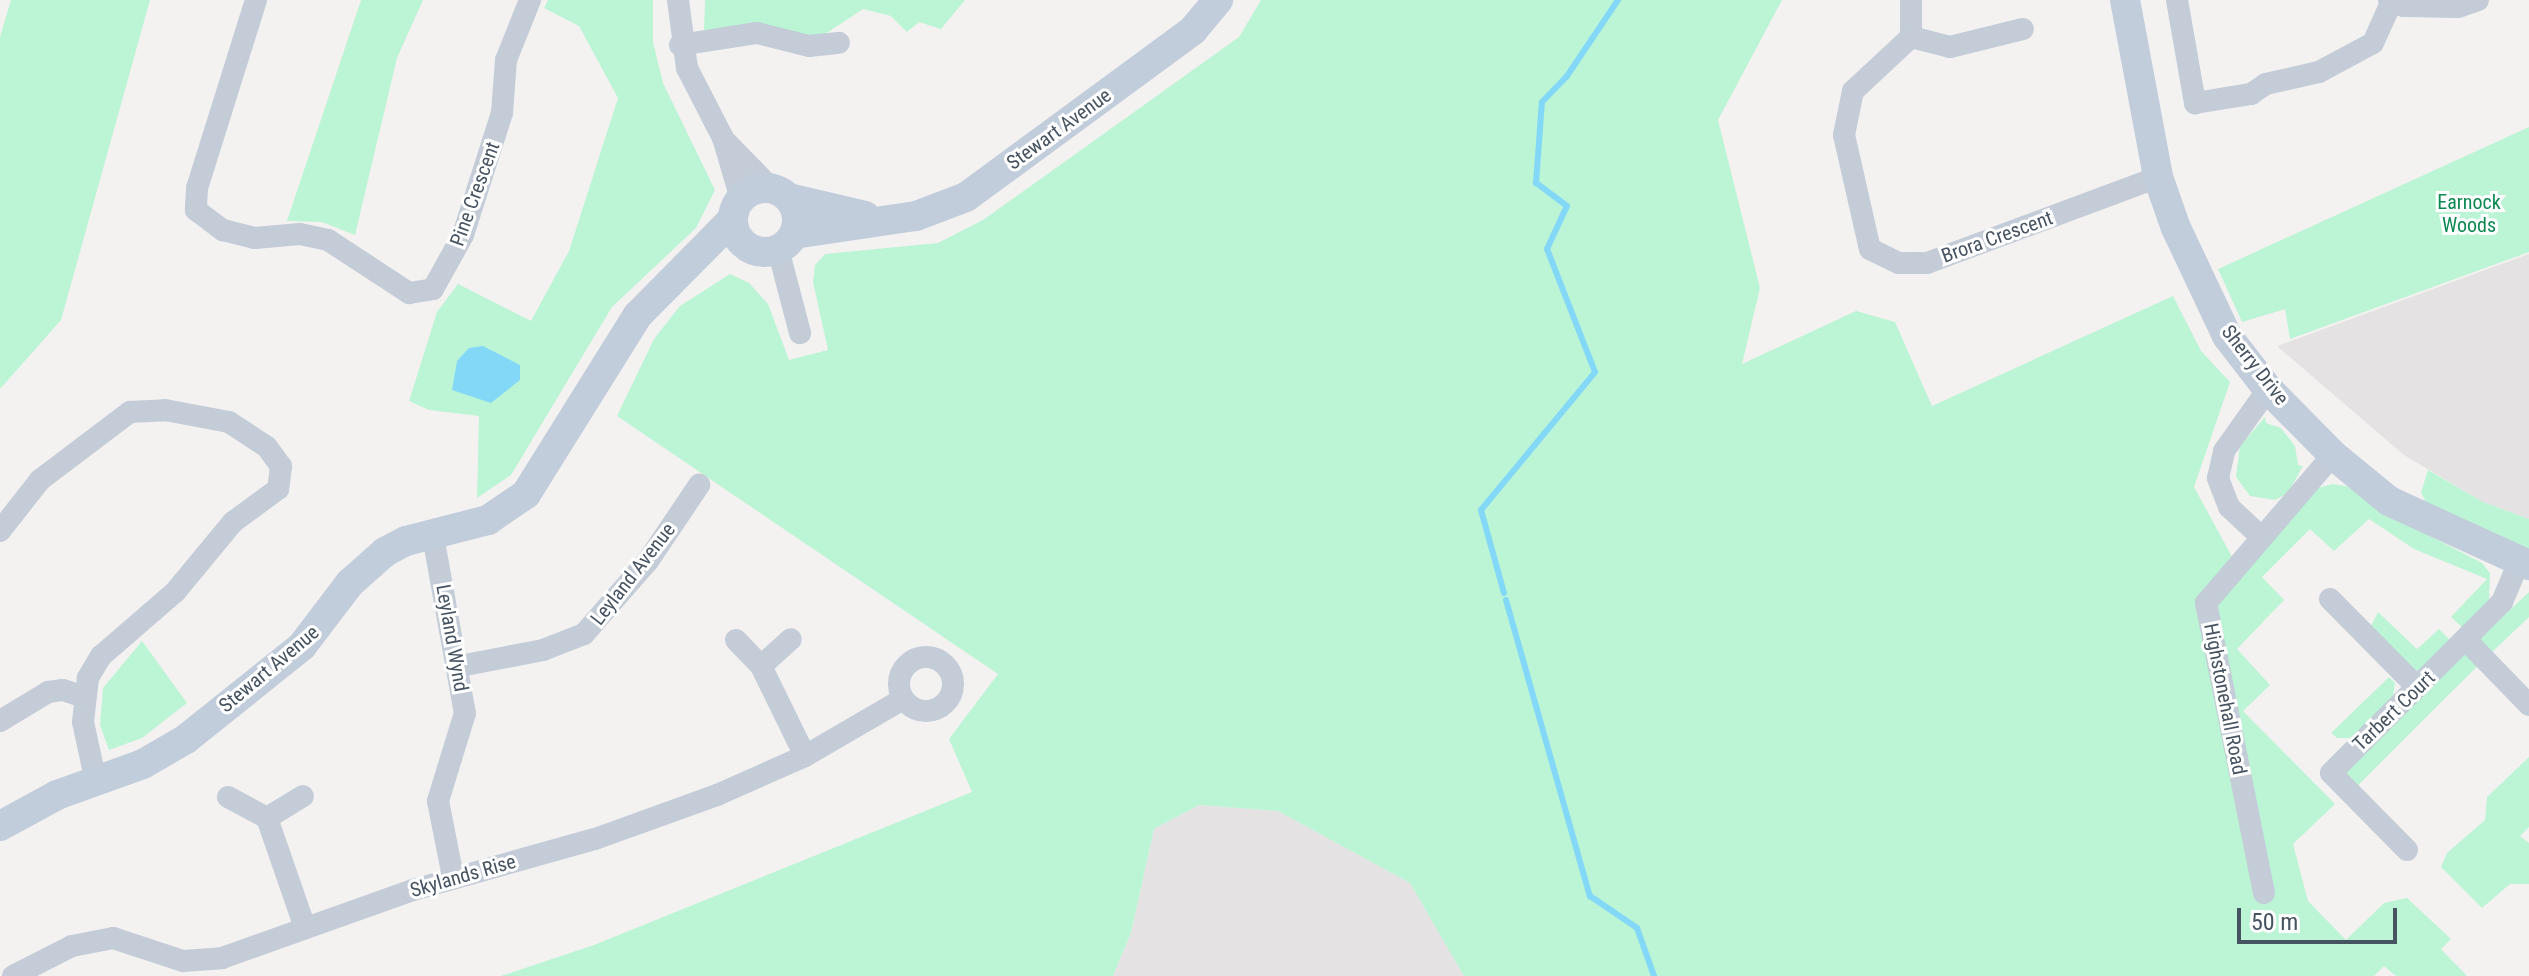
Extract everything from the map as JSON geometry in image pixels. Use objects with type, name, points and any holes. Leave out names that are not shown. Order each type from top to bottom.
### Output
[{"type":"street","name":"Pine Crescent","points":[[256,0],[197,188],[196,210],[223,230],[255,238],[300,234],[328,240],[396,289],[422,293],[433,289],[463,235],[502,113],[506,60],[530,0]]},
{"type":"street","points":[[678,0],[680,45],[698,95],[723,138],[795,209],[775,244],[800,333]]},
{"type":"street","name":"Stewart Avenue","points":[[688,266],[879,220],[929,213],[966,197],[1184,38],[1218,0]]},
{"type":"street","points":[[1911,0],[1911,37],[1950,47],[2023,29]]},
{"type":"street","name":"Sherry Drive","points":[[2125,0],[2158,177],[2193,267],[2227,336],[2268,389],[2333,455],[2389,501],[2524,563]]},
{"type":"street","points":[[2177,0],[2195,103],[2251,94],[2266,84],[2319,72],[2373,43],[2390,2],[2458,7],[2478,0]]},
{"type":"street","points":[[680,45],[757,33],[809,46],[839,43]]},
{"type":"street","name":"Brora Crescent","points":[[1911,37],[1853,91],[1844,135],[1870,249],[1899,263],[1927,263],[2158,177]]},
{"type":"street","points":[[723,138],[736,210],[737,237],[775,244]]},
{"type":"street","points":[[736,210],[751,191],[780,193]]},
{"type":"street","name":"Stewart Avenue","points":[[780,193],[879,220]]},
{"type":"street","name":"Stewart Avenue","points":[[0,826],[57,795],[96,782],[186,739],[302,646],[365,568],[406,541],[488,520],[526,494],[621,338],[660,288],[688,266],[736,210]]},
{"type":"street","points":[[2259,535],[2229,507],[2218,478],[2224,451],[2268,389]]},
{"type":"street","points":[[0,531],[40,480],[130,412],[165,410],[229,422],[255,437],[281,466],[278,489],[233,522],[175,592],[116,641],[88,678],[82,696],[96,782]]},
{"type":"street","name":"Highstonehall Road","points":[[2264,893],[2206,603],[2259,535],[2333,455]]},
{"type":"street","name":"Leyland Avenue","points":[[460,666],[543,650],[584,634],[648,561],[699,485]]},
{"type":"street","name":"Leyland Wynd","points":[[433,536],[460,666],[462,729],[438,801],[453,877]]},
{"type":"street","name":"Tarbert Court","points":[[2407,850],[2331,773],[2467,641],[2502,602],[2524,563]]},
{"type":"street","points":[[2330,599],[2417,687]]},
{"type":"street","points":[[761,666],[791,639]]},
{"type":"street","points":[[736,640],[761,666],[805,756]]},
{"type":"street","points":[[2467,641],[2529,705]]},
{"type":"street","points":[[0,721],[48,692],[63,690],[82,696]]},
{"type":"street","name":"Skylands Rise","points":[[13,976],[92,940],[128,939],[165,955],[202,962],[453,877],[608,835],[805,756],[903,699]]},
{"type":"street","points":[[267,818],[303,796]]},
{"type":"street","points":[[228,797],[267,818],[305,928]]},
{"type":"shaded area","points":[[2529,254],[2529,519],[2483,502],[2404,455],[2277,346]]},
{"type":"shaded area","points":[[1199,805],[1278,811],[1410,883],[1466,976],[1113,976],[1131,933],[1154,829]]},
{"type":"green space","points":[[11,0],[150,0],[61,320],[0,389],[0,37]]},
{"type":"green space","points":[[361,0],[423,0],[397,58],[355,235],[322,222],[287,221]]},
{"type":"green space","points":[[548,0],[653,0],[653,42],[663,83],[715,190],[696,228],[612,307],[511,475],[477,498],[479,416],[429,410],[409,401],[437,312],[458,284],[531,321],[569,251],[618,98],[579,26],[544,8]]},
{"type":"green space","points":[[705,0],[965,0],[941,29],[919,22],[907,32],[891,16],[863,9],[822,36],[704,30]]},
{"type":"green space","points":[[1261,0],[1782,0],[1718,120],[1760,288],[1742,364],[1856,311],[1895,322],[1932,406],[2173,296],[2201,351],[2230,382],[2194,487],[2236,564],[2318,488],[2333,484],[2351,487],[2395,518],[2482,563],[2490,573],[2489,602],[2465,630],[2451,617],[2487,579],[2414,549],[2369,519],[2334,551],[2310,529],[2262,577],[2284,600],[2237,649],[2270,685],[2243,711],[2335,804],[2293,844],[2308,901],[2346,940],[2384,903],[2407,898],[2451,939],[2441,949],[2467,976],[2396,976],[2384,966],[2374,976],[1464,976],[1410,883],[1278,811],[1199,805],[1154,829],[1131,933],[1113,976],[501,976],[594,945],[972,792],[949,739],[998,674],[617,416],[654,339],[680,306],[730,274],[749,283],[768,304],[789,360],[828,350],[813,282],[815,265],[825,254],[938,243],[983,220],[1239,37]]},
{"type":"green space","name":"Earnock Woods","points":[[2529,127],[2529,252],[2290,339],[2285,309],[2242,322],[2218,269]]},
{"type":"green space","points":[[2265,417],[2266,423],[2281,428],[2295,446],[2298,465],[2303,466],[2288,493],[2275,500],[2250,496],[2236,477],[2240,446]]},
{"type":"green space","points":[[2428,470],[2483,502],[2529,519],[2529,553],[2426,503],[2421,492]]},
{"type":"green space","points":[[2529,592],[2529,617],[2490,654],[2477,641]]},
{"type":"green space","points":[[2378,612],[2417,649],[2439,629],[2452,642],[2418,671],[2413,669],[2371,626]]},
{"type":"green space","points":[[142,641],[187,703],[142,738],[109,750],[100,725],[103,688]]},
{"type":"green space","points":[[2468,650],[2481,663],[2358,786],[2345,773]]},
{"type":"green space","points":[[2389,677],[2395,683],[2393,697],[2352,738],[2337,738],[2331,733]]},
{"type":"green space","points":[[2529,757],[2529,827],[2520,836],[2529,843],[2529,884],[2510,884],[2482,908],[2441,867],[2447,853],[2485,820],[2487,797]]},
{"type":"water","points":[[483,346],[520,365],[520,380],[491,403],[452,390],[457,361],[469,348]]},
{"type":"waterway","points":[[1504,593],[1481,510],[1595,372],[1547,249],[1567,206],[1536,183],[1542,102],[1567,76],[1618,0]]},
{"type":"waterway","points":[[1506,600],[1590,896],[1637,928],[1654,976]]}]
